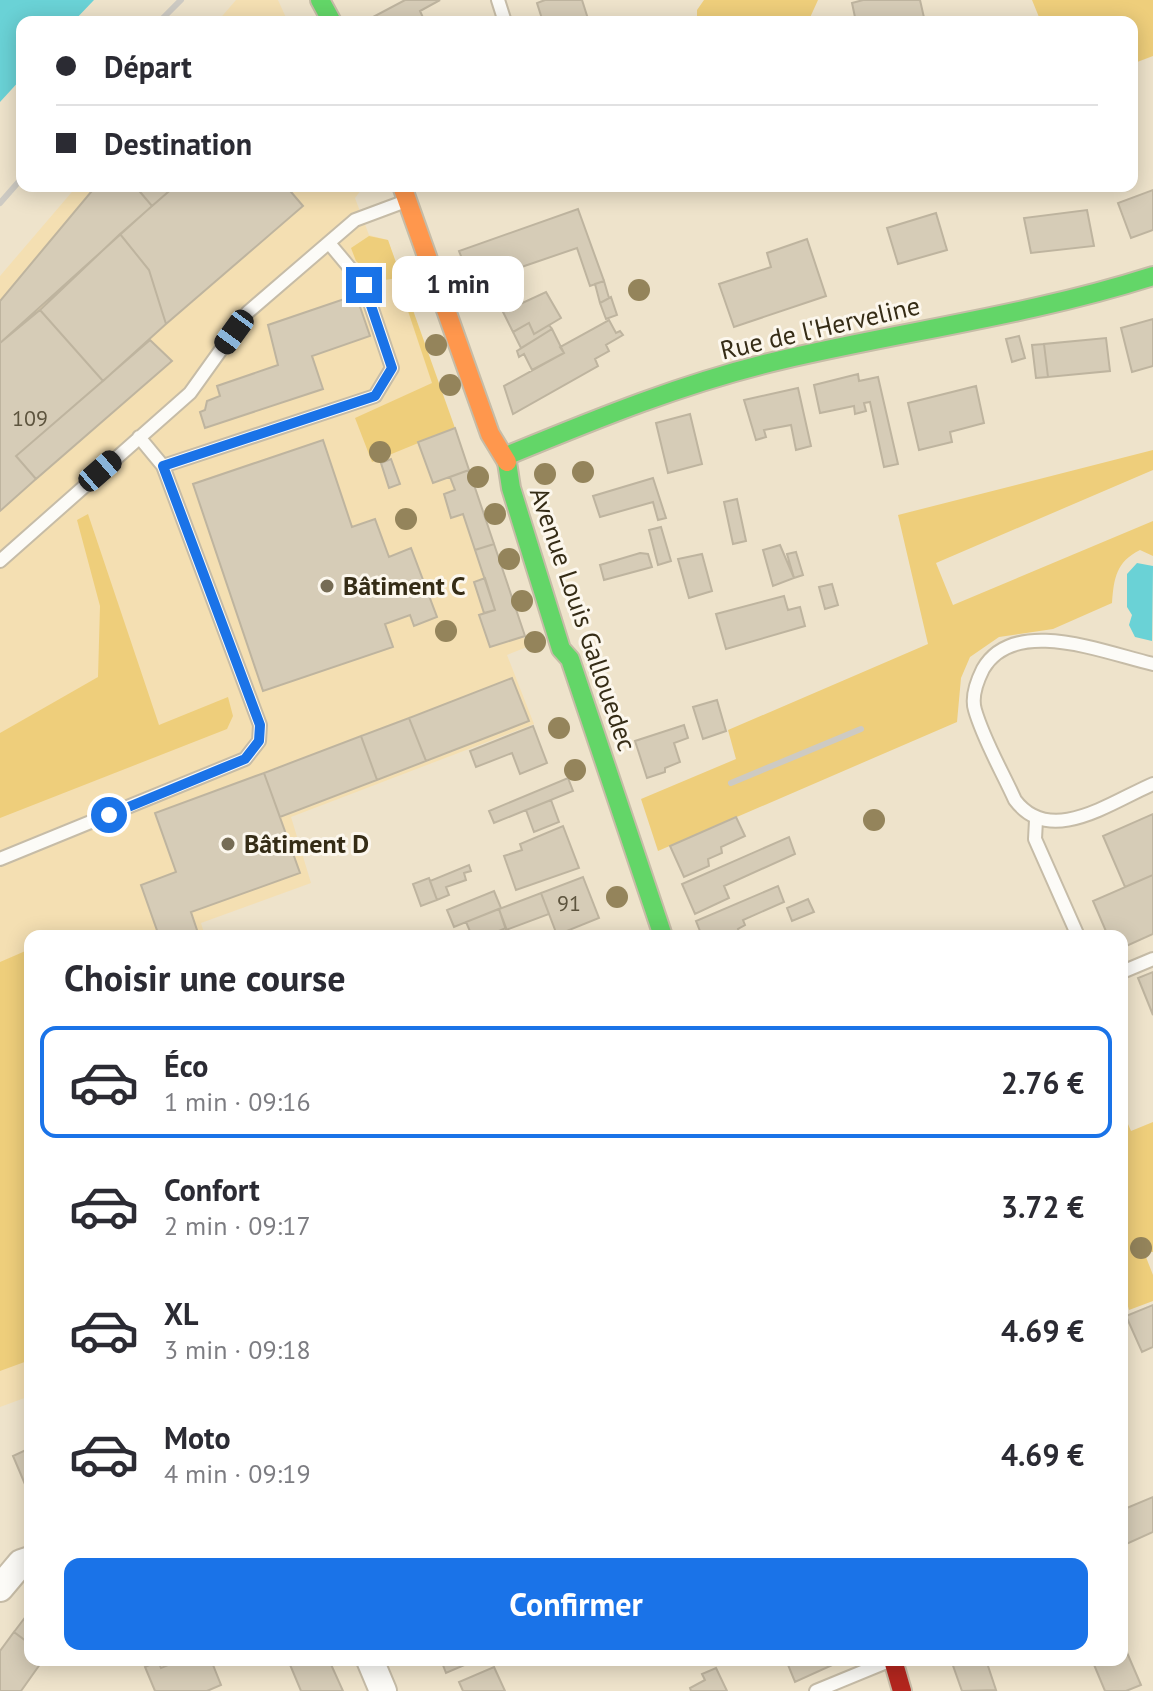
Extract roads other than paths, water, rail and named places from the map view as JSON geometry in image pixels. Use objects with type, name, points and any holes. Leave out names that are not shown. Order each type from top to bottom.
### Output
[{"type":"main road","name":"Avenue Louis Gallouedec","points":[[404,193],[490,434],[506,456],[511,488],[561,649],[570,659],[661,930]]},
{"type":"main road","name":"Rue de l'Herveline","points":[[506,456],[647,398],[779,360],[956,325],[1116,289],[1153,276]]},
{"type":"main road","points":[[894,1666],[902,1691]]},
{"type":"street","points":[[0,1588],[24,1562]]},
{"type":"street","points":[[373,1666],[383,1691]]},
{"type":"lane","points":[[0,561],[190,393],[248,312],[355,220],[404,193]]},
{"type":"lane","points":[[163,466],[375,396],[392,368],[364,285],[329,243]]},
{"type":"lane","points":[[0,859],[245,759],[259,741],[260,725],[163,466],[139,437]]},
{"type":"lane","points":[[1153,664],[1044,639],[1012,644],[989,660],[976,681],[974,707],[1015,800],[1025,813],[1036,820],[1067,821],[1153,784]]},
{"type":"lane","points":[[1036,820],[1035,839],[1075,930]]},
{"type":"lane","points":[[1128,969],[1153,959]]},
{"type":"lane","points":[[816,1691],[877,1666]]},
{"type":"water","points":[[0,0],[94,0],[79,16],[16,16],[16,85],[0,102]]},
{"type":"water","points":[[1137,563],[1153,566],[1152,641],[1135,637],[1129,625],[1132,615],[1127,607],[1127,574]]},
{"type":"railway","points":[[165,16],[181,0]]},
{"type":"railway","points":[[0,203],[16,185]]},
{"type":"railway","points":[[731,783],[861,729]]},
{"type":"place","name":"Bâtiment C","points":[[327,586]]},
{"type":"place","name":"Bâtiment D","points":[[228,844]]}]
